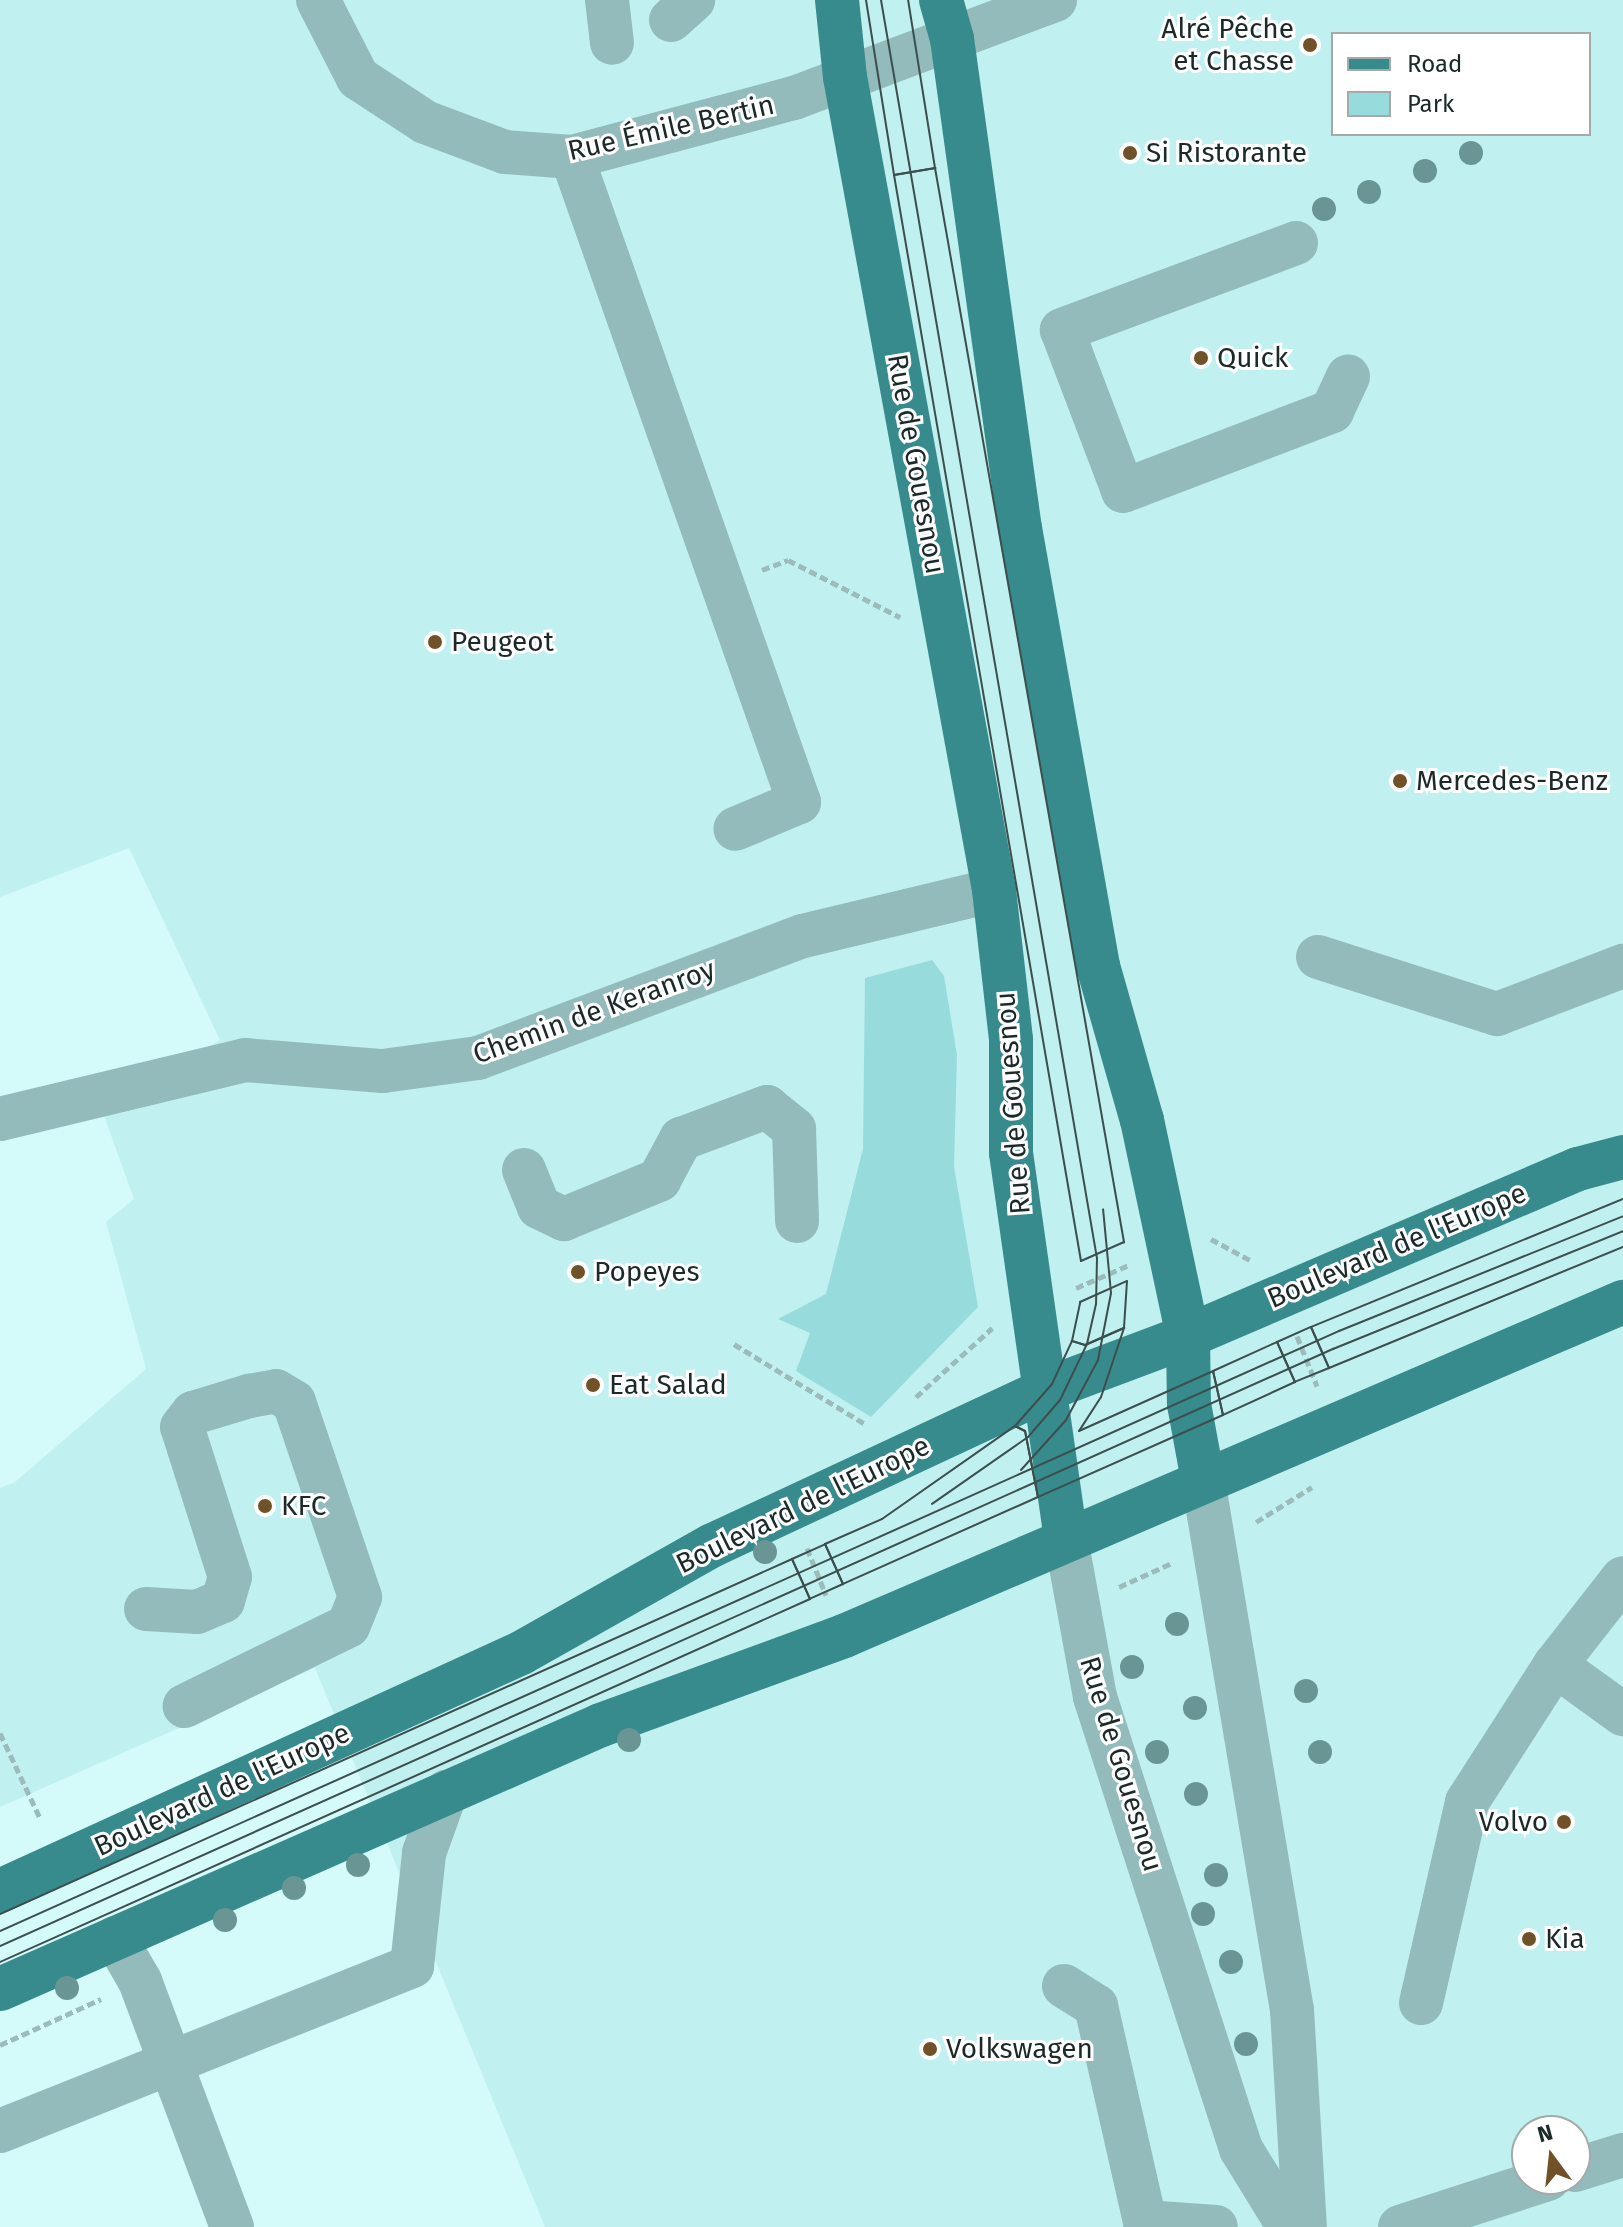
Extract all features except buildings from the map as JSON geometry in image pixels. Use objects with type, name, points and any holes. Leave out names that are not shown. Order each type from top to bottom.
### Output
[{"type":"main road","name":"Rue de Gouesnou","points":[[837,0],[845,77],[994,890],[1011,1040],[1011,1153],[1066,1539]]},
{"type":"main road","points":[[946,19],[1020,528],[1098,966],[1142,1120],[1188,1336],[1189,1404],[1203,1480]]},
{"type":"main road","name":"Boulevard de l'Europe","points":[[0,1891],[521,1653],[713,1545],[1047,1389],[1188,1336],[1506,1198],[1623,1157]]},
{"type":"main road","points":[[0,1989],[601,1725],[844,1636],[1623,1302]]},
{"type":"street","name":"Rue Émile Bertin","points":[[318,0],[358,78],[425,122],[505,152],[572,157],[794,98],[891,61],[946,19],[1055,0]]},
{"type":"street","points":[[607,0],[612,43]]},
{"type":"street","points":[[572,157],[799,802],[735,829]]},
{"type":"street","points":[[1296,243],[1062,330],[1123,491],[1332,411],[1348,377]]},
{"type":"street","name":"Chemin de Keranroy","points":[[0,1119],[245,1060],[383,1071],[478,1058],[803,936],[994,890]]},
{"type":"street","points":[[1318,957],[1497,1014],[1623,966]]},
{"type":"street","points":[[524,1170],[539,1207],[564,1219],[659,1180],[681,1139],[767,1107],[794,1129],[797,1221]]},
{"type":"street","points":[[146,1609],[197,1612],[223,1601],[230,1577],[182,1427],[193,1413],[249,1396],[276,1391],[294,1402],[360,1597],[348,1626],[185,1706]]},
{"type":"street","points":[[1203,1480],[1292,2010],[1305,2227]]},
{"type":"street","name":"Rue de Gouesnou","points":[[1066,1539],[1095,1697],[1241,2149],[1289,2227]]},
{"type":"street","points":[[1421,2003],[1467,1802],[1555,1665],[1623,1578]]},
{"type":"street","points":[[1555,1665],[1623,1714]]},
{"type":"street","points":[[0,2131],[412,1966],[424,1853],[446,1792]]},
{"type":"street","points":[[115,1938],[140,1981],[232,2227]]},
{"type":"street","points":[[1064,1986],[1096,2006],[1145,2222],[1216,2227]]},
{"type":"street","points":[[1591,2165],[1623,2155]]},
{"type":"street","points":[[1400,2227],[1511,2191]]},
{"type":"path","points":[[788,560],[901,617]]},
{"type":"path","points":[[1280,1296],[1334,1425]]},
{"type":"path","points":[[734,1344],[877,1431]]},
{"type":"path","points":[[805,1544],[828,1602]]},
{"type":"path","points":[[0,1733],[41,1820]]},
{"type":"shaded area","points":[[0,0],[1623,0],[1623,2227],[545,2227],[315,1668],[0,1807],[0,1488],[15,1482],[146,1369],[106,1222],[134,1199],[103,1113],[220,1040],[129,848],[0,897]]},
{"type":"green space","points":[[932,960],[944,976],[957,1055],[954,1167],[978,1307],[871,1417],[796,1371],[810,1333],[778,1319],[826,1294],[863,1149],[865,978]]},
{"type":"tram line","points":[[866,0],[894,175],[935,168],[908,0]]},
{"type":"tram line","points":[[881,0],[1097,1258],[1096,1304],[1087,1344],[1060,1400],[1028,1437],[932,1504]]},
{"type":"tram line","points":[[935,168],[1124,1242],[1081,1261],[894,175],[935,168]]},
{"type":"tram line","points":[[1623,1199],[1311,1327],[1329,1368],[1623,1247]]},
{"type":"tram line","points":[[1021,1470],[1066,1420],[1098,1360],[1111,1293],[1103,1209]]},
{"type":"tram line","points":[[0,1931],[1339,1331],[1623,1216]]},
{"type":"tram line","points":[[0,1946],[1333,1349],[1623,1231]]},
{"type":"tram line","points":[[1127,1281],[1124,1328],[1085,1345],[1072,1341],[1080,1302],[1127,1281]]},
{"type":"tram line","points":[[1311,1327],[1329,1368],[1295,1382],[1277,1342],[1311,1327]]},
{"type":"tram line","points":[[1124,1328],[1101,1397],[1079,1431],[1213,1371],[1223,1415],[1038,1497],[1025,1431],[1015,1426],[1052,1384],[1072,1341],[1085,1345],[1124,1328]]},
{"type":"tram line","points":[[1277,1342],[1295,1382],[1223,1415],[1213,1371],[1277,1342]]},
{"type":"tram line","points":[[1015,1426],[1025,1431],[1038,1497],[843,1584],[825,1544],[882,1519],[1015,1426]]},
{"type":"tram line","points":[[825,1544],[843,1584],[810,1599],[792,1559],[825,1544]]},
{"type":"tram line","points":[[0,1914],[792,1559],[810,1599],[0,1962]]},
{"type":"place","name":"Alré Pêche et Chasse","points":[[1310,45]]},
{"type":"place","name":"Si Ristorante","points":[[1130,153]]},
{"type":"place","name":"Quick","points":[[1201,358]]},
{"type":"place","name":"Peugeot","points":[[435,642]]},
{"type":"place","name":"Mercedes-Benz","points":[[1400,781]]},
{"type":"place","name":"Popeyes","points":[[578,1272]]},
{"type":"place","name":"Eat Salad","points":[[593,1385]]},
{"type":"place","name":"KFC","points":[[265,1506]]},
{"type":"place","name":"Volvo","points":[[1564,1822]]},
{"type":"place","name":"Kia","points":[[1529,1939]]},
{"type":"place","name":"Volkswagen","points":[[930,2049]]}]
